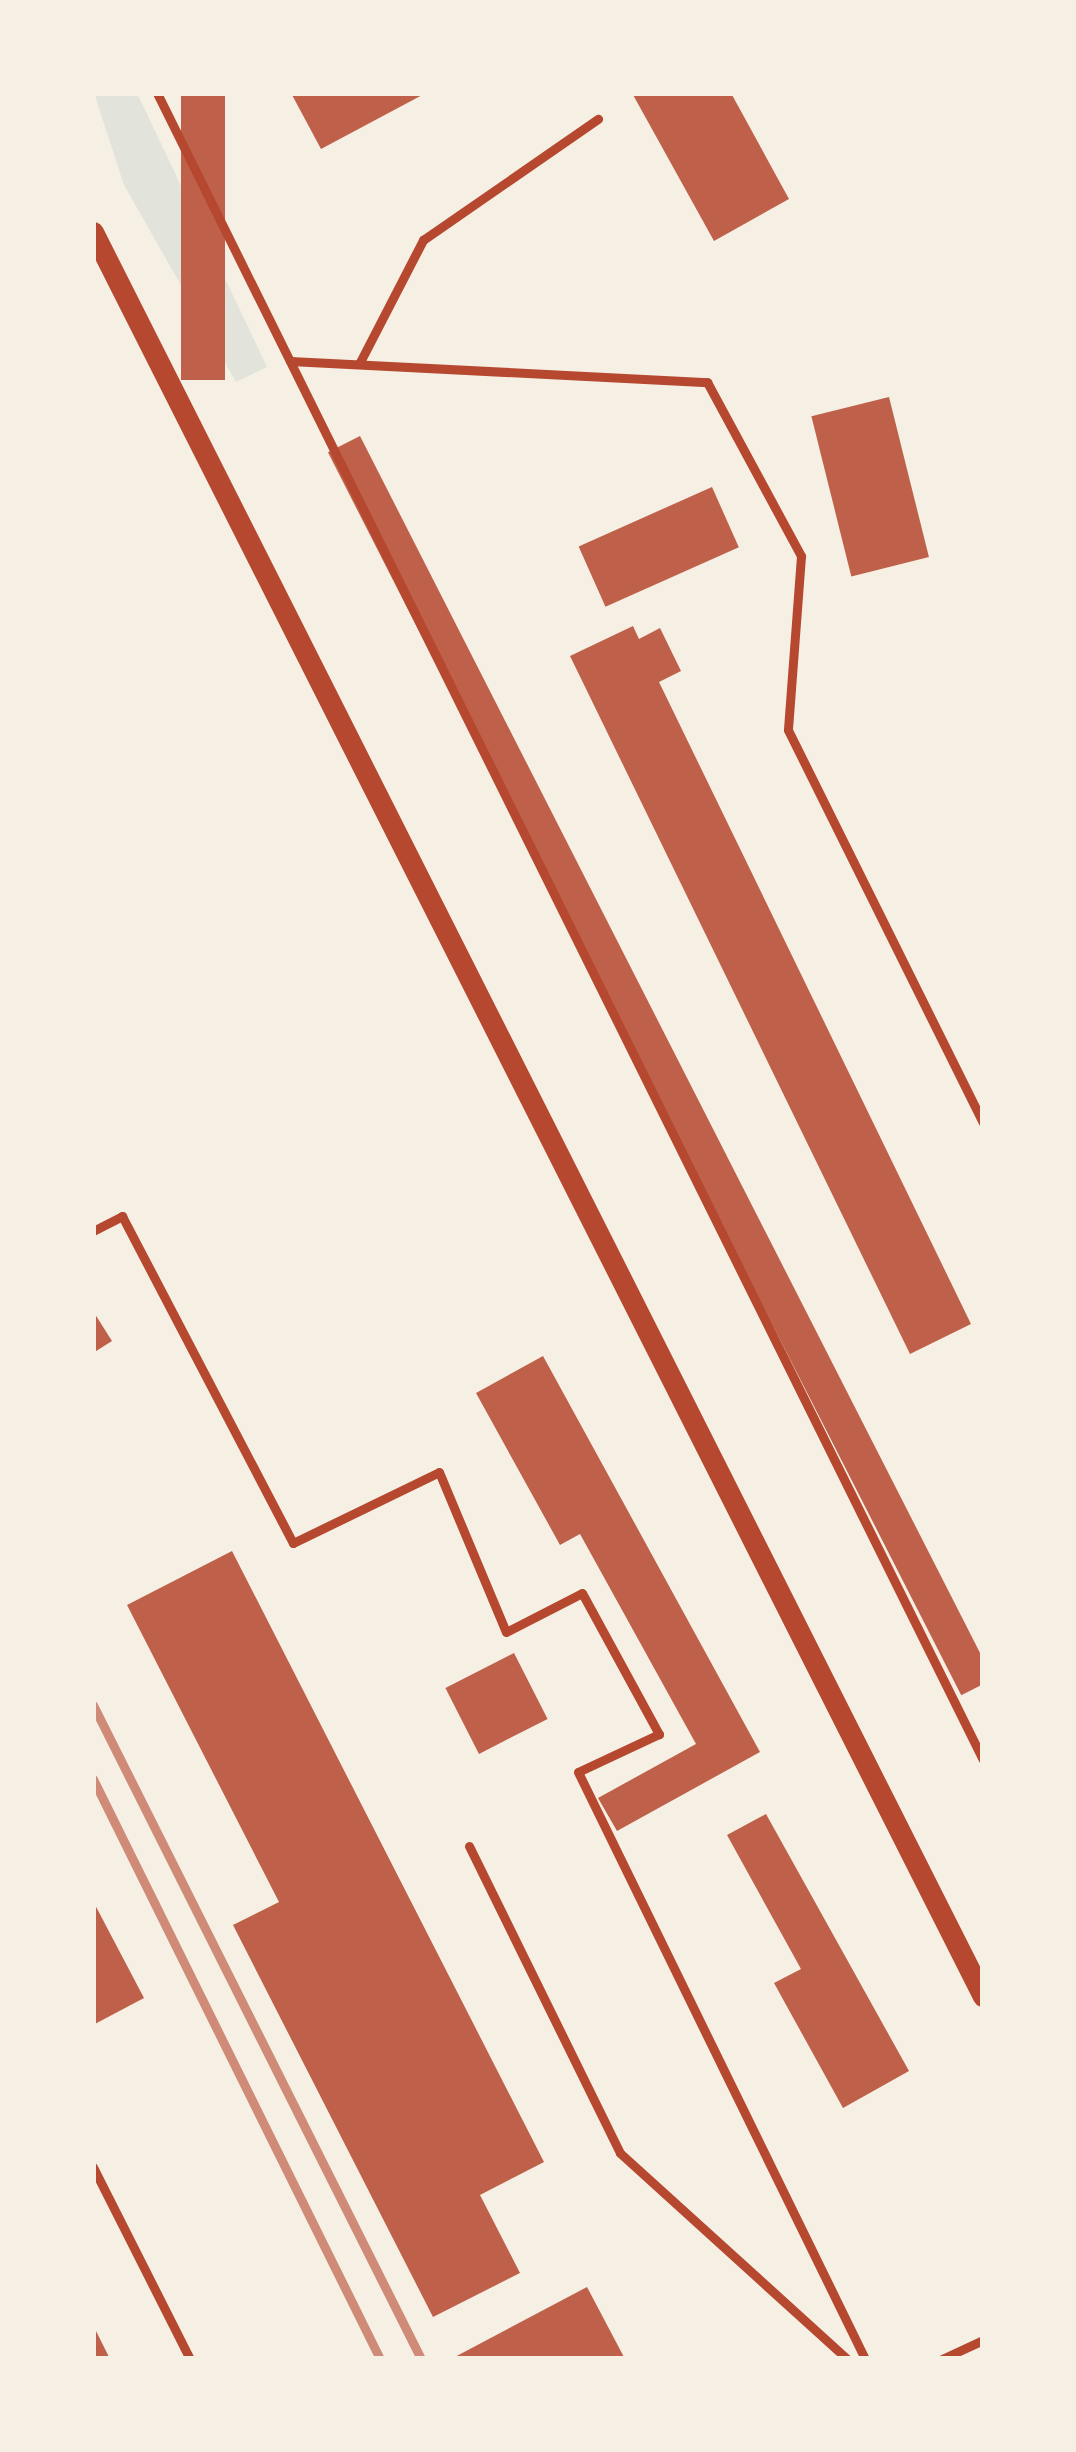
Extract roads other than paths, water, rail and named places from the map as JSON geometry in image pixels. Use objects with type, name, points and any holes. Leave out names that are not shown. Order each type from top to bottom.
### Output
[{"type":"street","points":[[93,232],[983,1996]]},
{"type":"lane","points":[[157,93],[983,1760]]},
{"type":"lane","points":[[359,364],[424,240],[598,119]]},
{"type":"lane","points":[[290,362],[706,382],[801,556],[788,730],[983,1122]]},
{"type":"lane","points":[[93,1231],[122,1216],[293,1543],[439,1472],[506,1632],[582,1593],[659,1734],[578,1772],[865,2359]]},
{"type":"lane","points":[[469,1846],[620,2152],[847,2359]]},
{"type":"lane","points":[[93,2167],[190,2359]]},
{"type":"lane","points":[[942,2359],[983,2339]]},
{"type":"railway","points":[[93,1705],[421,2359]]},
{"type":"railway","points":[[93,1779],[380,2359]]}]
